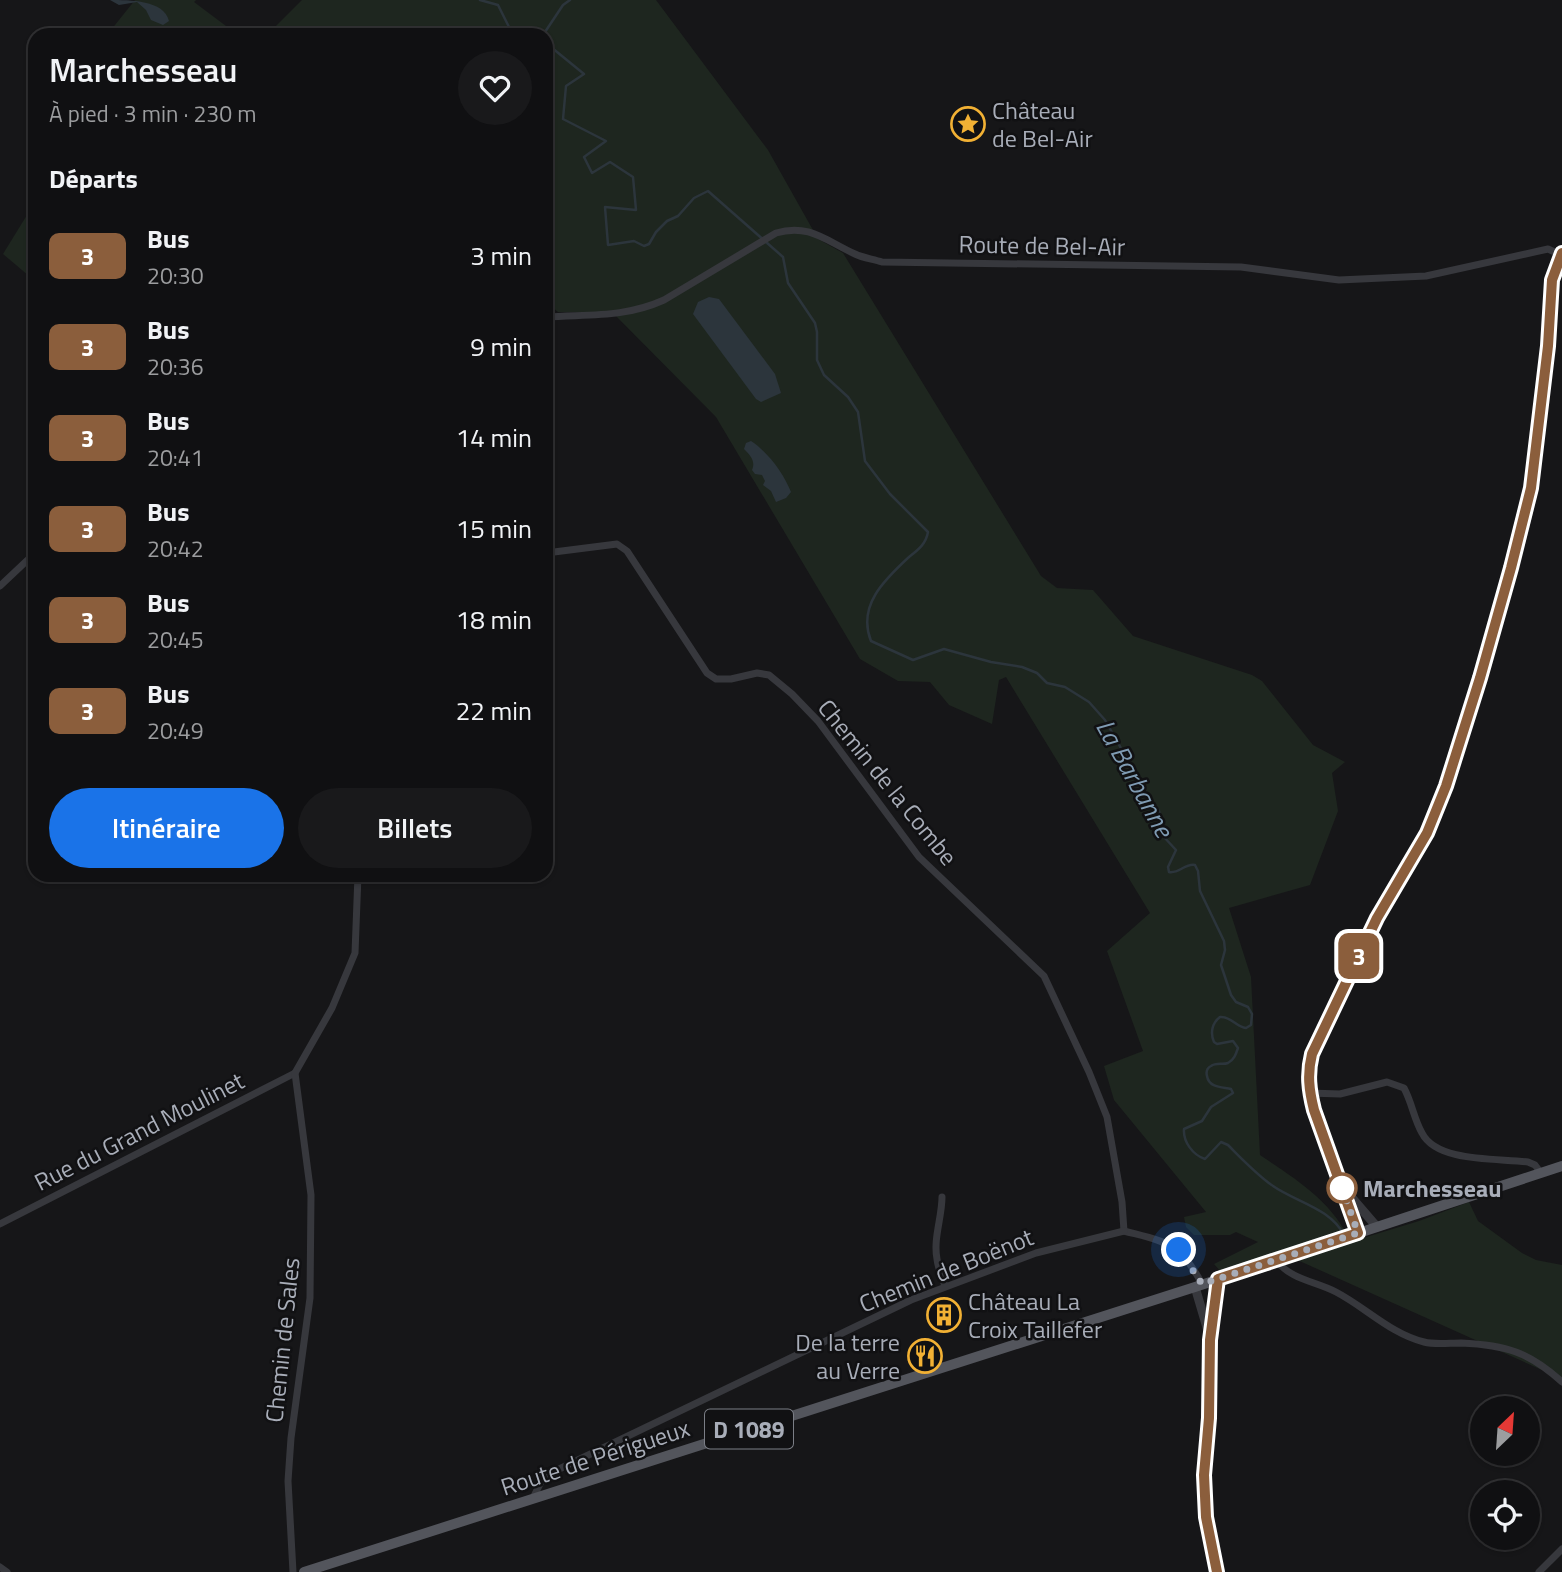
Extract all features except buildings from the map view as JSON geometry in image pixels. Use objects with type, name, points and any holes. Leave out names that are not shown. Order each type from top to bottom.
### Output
[{"type":"main road","name":"D 1089","points":[[1218,1279],[1562,1166]]},
{"type":"main road","name":"Route de Périgueux","points":[[304,1572],[1218,1279]]},
{"type":"street","name":"Route de Bel-Air","points":[[553,317],[613,315],[648,307],[776,233],[796,228],[822,236],[858,256],[882,262],[1241,267],[1339,280],[1426,276],[1548,249],[1561,254]]},
{"type":"street","points":[[1349,1236],[1342,1187],[1309,1093],[1308,1068],[1312,1054],[1377,918],[1427,833],[1446,786],[1483,668],[1531,488],[1548,346],[1552,280],[1561,254]]},
{"type":"street","name":"Chemin de la Combe","points":[[553,552],[617,544],[627,551],[706,673],[716,679],[731,679],[757,673],[769,675],[792,694],[818,721],[919,857],[1044,976],[1108,1117],[1124,1231]]},
{"type":"street","points":[[0,586],[28,560]]},
{"type":"street","points":[[295,1073],[332,1008],[355,953],[358,882]]},
{"type":"street","name":"Rue du Grand Moulinet","points":[[0,1224],[295,1073]]},
{"type":"street","name":"Chemin de Sales","points":[[293,1572],[288,1481],[291,1438],[310,1298],[311,1195],[295,1073]]},
{"type":"street","points":[[1309,1093],[1340,1094],[1387,1082],[1395,1084],[1404,1088],[1422,1135],[1430,1144],[1445,1152],[1463,1156],[1528,1162],[1535,1165],[1541,1173]]},
{"type":"street","points":[[1342,1187],[1377,1227]]},
{"type":"street","points":[[942,1197],[936,1258],[945,1286]]},
{"type":"street","points":[[1124,1231],[1167,1242],[1179,1250],[1198,1286],[1210,1340]]},
{"type":"street","name":"Chemin de Boënot","points":[[533,1499],[541,1482],[555,1471],[911,1300],[1036,1253],[1124,1231]]},
{"type":"street","points":[[1276,1260],[1284,1271],[1336,1291],[1408,1336],[1426,1342],[1507,1348],[1542,1364],[1562,1382]]},
{"type":"street","points":[[1217,1572],[1206,1517],[1205,1495],[1210,1340],[1218,1279]]},
{"type":"street","points":[[1539,1572],[1562,1549]]},
{"type":"street","points":[[0,1567],[6,1572]]},
{"type":"shaded area","points":[[110,0],[136,1],[153,5],[166,14],[169,21],[163,25],[151,20],[146,10],[137,2],[119,5]]},
{"type":"shaded area","points":[[135,0],[196,0],[194,2],[229,28],[113,28]]},
{"type":"shaded area","points":[[302,0],[656,0],[768,150],[818,239],[843,253],[1041,576],[1057,588],[1093,590],[1133,636],[1252,675],[1262,681],[1313,745],[1345,762],[1332,773],[1338,811],[1310,885],[1229,908],[1251,977],[1260,1155],[1312,1192],[1334,1215],[1350,1242],[1469,1202],[1478,1221],[1522,1253],[1536,1260],[1562,1265],[1562,1379],[1284,1254],[1223,1274],[1214,1264],[1258,1242],[1236,1232],[1230,1235],[1194,1235],[1186,1227],[1184,1217],[1206,1212],[1114,1100],[1104,1066],[1143,1051],[1107,951],[1150,913],[1006,677],[999,680],[992,724],[949,705],[930,682],[898,681],[860,659],[716,417],[612,312],[558,312],[553,308],[553,28],[274,28]]},
{"type":"shaded area","points":[[28,213],[28,275],[3,254]]},
{"type":"shaded area","points":[[709,297],[719,299],[775,374],[781,393],[761,402],[756,399],[693,314],[698,302]]},
{"type":"shaded area","points":[[751,441],[769,457],[784,478],[791,492],[786,498],[776,502],[771,491],[763,485],[765,481],[762,475],[755,474],[752,470],[753,461],[744,449],[746,443]]},
{"type":"waterway","name":"La Barbanne","points":[[480,0],[498,5],[510,28]]},
{"type":"waterway","points":[[548,28],[563,5],[570,0]]},
{"type":"waterway","name":"La Barbanne","points":[[553,49],[584,74],[566,86],[563,119],[606,141],[584,157],[592,173],[610,162],[633,177],[636,210],[605,207],[608,245],[634,241],[644,246],[649,244],[667,221],[678,216],[694,198],[708,191],[783,257],[788,283],[815,323],[817,360],[824,375],[848,397],[858,412],[865,461],[890,494],[928,532],[921,546],[875,594],[868,616],[871,641],[913,660],[944,649],[1022,667],[1037,673],[1047,683],[1065,687],[1089,702],[1105,720],[1159,811],[1163,836],[1176,850],[1168,867],[1169,872],[1195,865],[1200,891],[1224,941],[1225,950],[1221,965],[1231,995],[1236,1002],[1248,1007],[1252,1014],[1251,1025],[1246,1028],[1224,1017],[1217,1019],[1212,1028],[1214,1042],[1217,1044],[1233,1041],[1238,1048],[1230,1062],[1215,1064],[1207,1070],[1208,1080],[1213,1085],[1231,1089],[1233,1093],[1211,1107],[1202,1121],[1184,1129],[1187,1143],[1205,1159],[1221,1142],[1228,1145],[1282,1192],[1330,1218],[1344,1235]]},
{"type":"bus line","name":"3","points":[[1217,1572],[1206,1517],[1204,1475],[1209,1418],[1210,1340],[1218,1279],[1358,1233],[1314,1110],[1309,1093],[1308,1068],[1312,1054],[1377,918],[1427,833],[1446,786],[1480,678],[1531,488],[1548,346],[1552,280],[1562,253]]},
{"type":"place","name":"Château de Bel-Air","points":[[968,124]]},
{"type":"place","name":"Marchesseau","points":[[1342,1188]]},
{"type":"place","name":"Château La Croix Taillefer","points":[[944,1315]]},
{"type":"place","name":"De la terre au Verre","points":[[925,1356]]},
{"type":"route","points":[[1179,1250],[1202,1284],[1358,1233],[1342,1188]]}]
